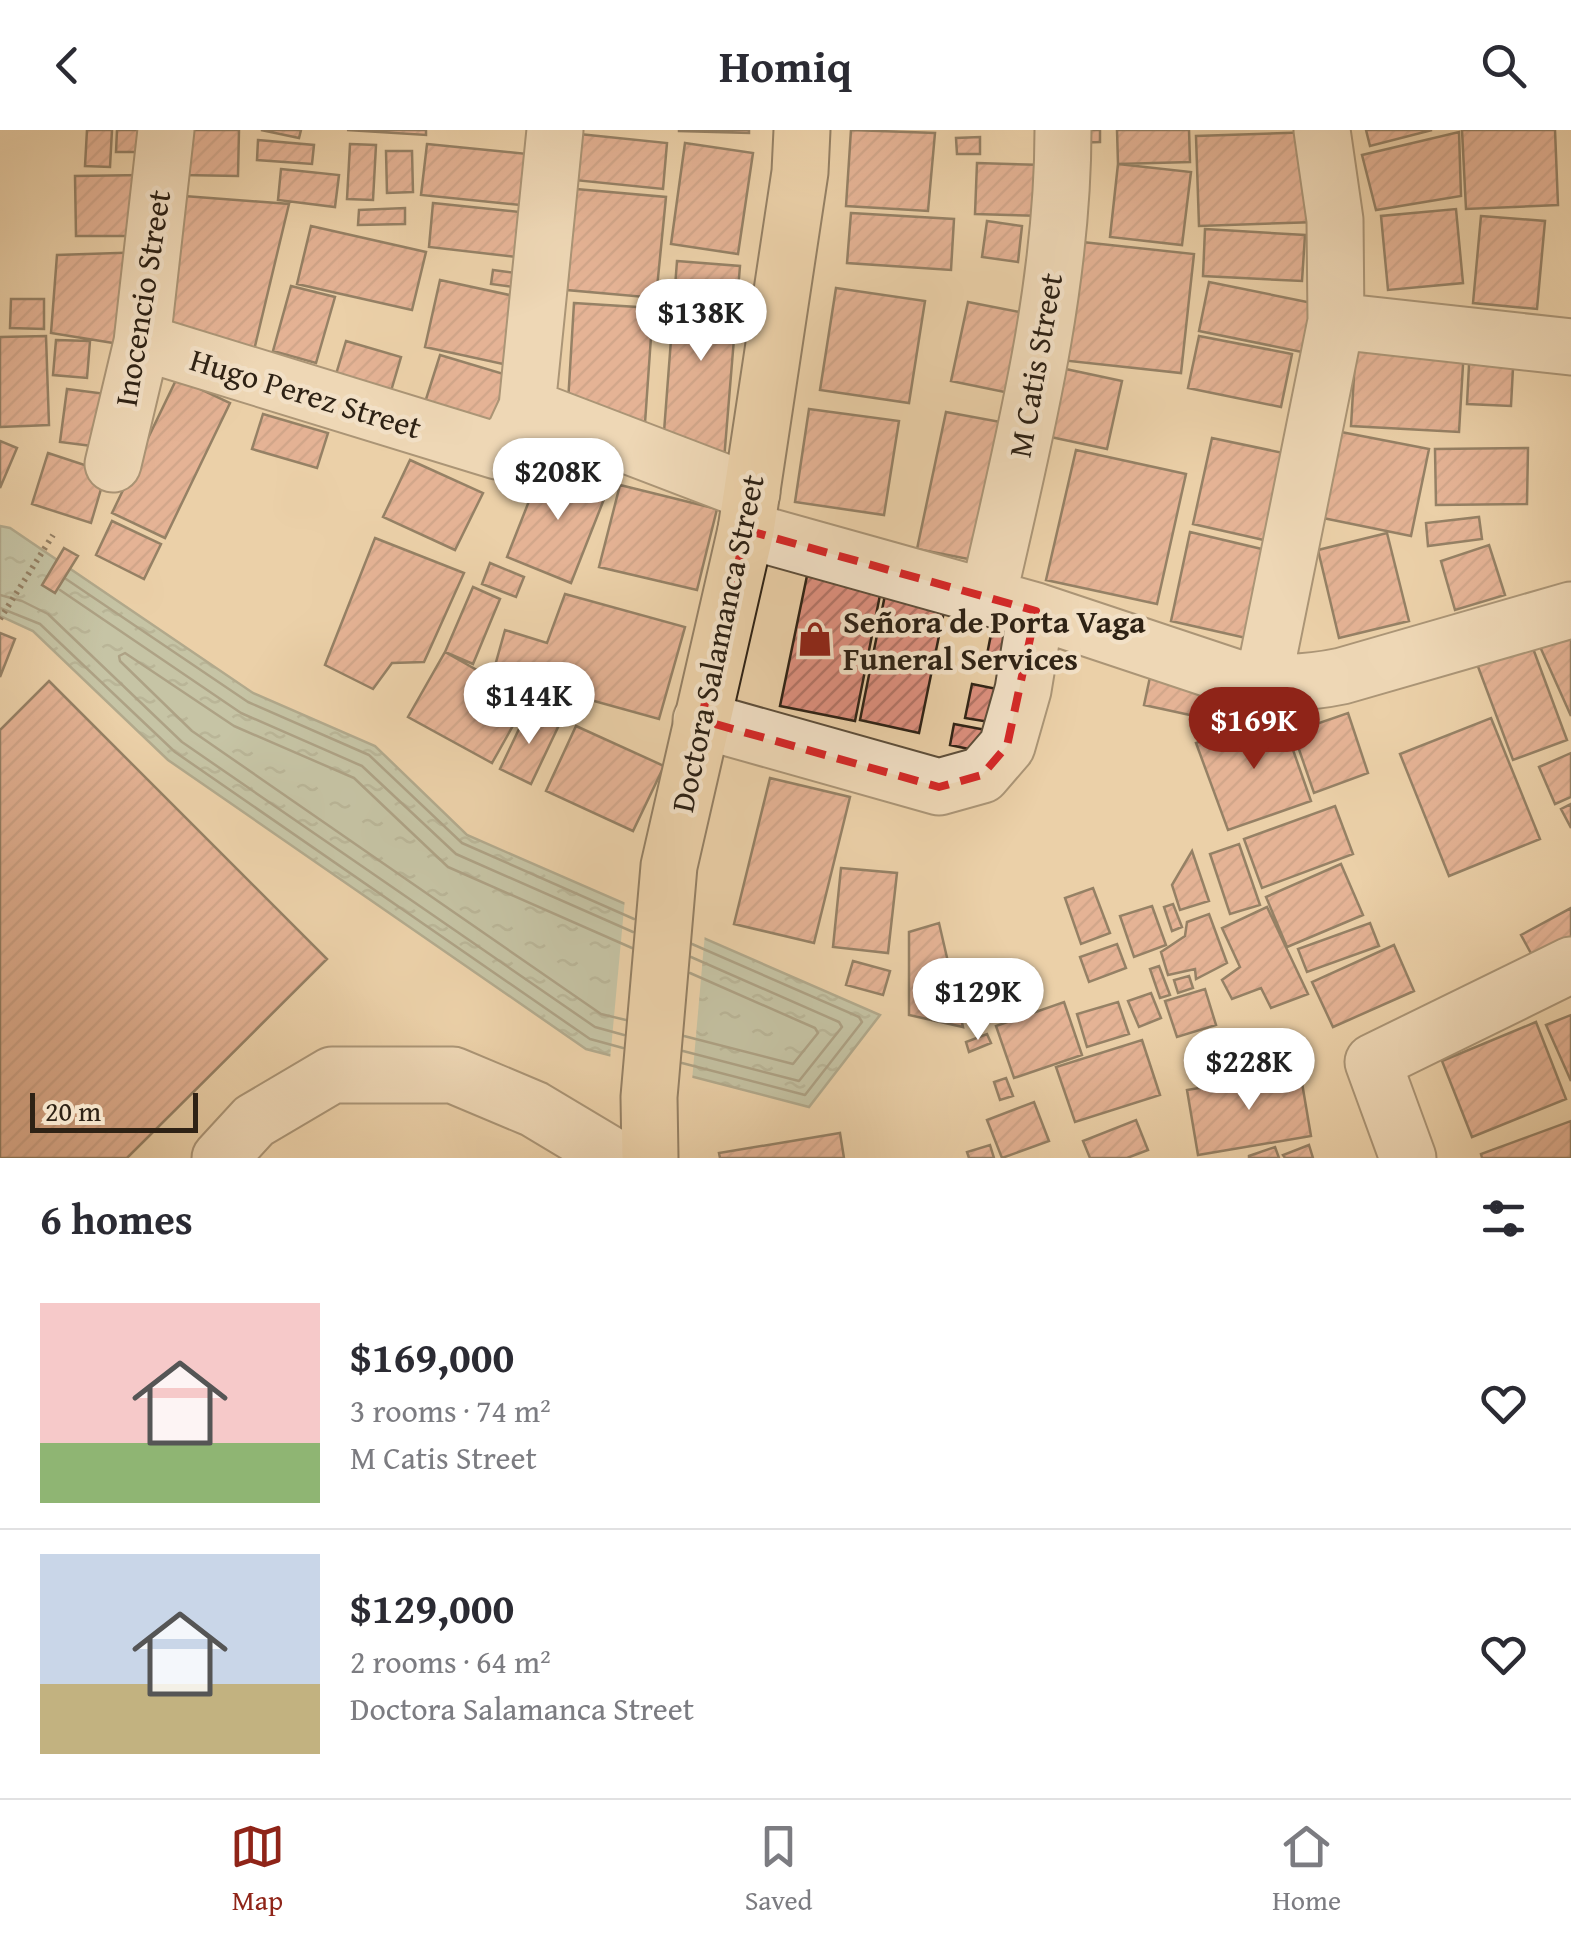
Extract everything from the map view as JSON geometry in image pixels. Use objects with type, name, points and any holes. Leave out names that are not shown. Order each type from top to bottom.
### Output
[{"type":"main road","name":"Doctora Salamanca Street","points":[[650,1158],[649,1097],[669,866],[749,512],[800,172],[802,130]]},
{"type":"street","name":"Inocencio Street","points":[[113,464],[142,342],[166,130]]},
{"type":"street","name":"Hugo Perez Street","points":[[142,342],[497,452],[514,435],[527,407],[555,130]]},
{"type":"street","name":"M Catis Street","points":[[701,720],[939,787],[982,775],[1006,746],[1024,690],[1012,604],[1028,420],[1052,285],[1063,130]]},
{"type":"street","points":[[1263,682],[1336,321],[1335,220],[1322,130]]},
{"type":"street","points":[[1336,321],[1571,347]]},
{"type":"street","points":[[527,407],[749,512],[1234,677],[1304,684],[1571,610]]},
{"type":"street","points":[[1408,1158],[1373,1062],[1571,965]]},
{"type":"street","points":[[220,1158],[254,1121],[332,1076],[453,1074],[534,1109],[616,1158]]},
{"type":"path","points":[[0,619],[53,536]]},
{"type":"highlighted area","points":[[746,530],[1036,611],[1007,746],[982,775],[939,787],[701,720]]},
{"type":"water","points":[[0,526],[10,528],[253,693],[375,746],[467,835],[880,1015],[809,1107],[586,1049],[168,760],[33,631],[0,616]]},
{"type":"pier","points":[[625,898],[705,933],[692,1081],[610,1060]]},
{"type":"building","points":[[87,130],[112,130],[110,167],[85,166]]},
{"type":"building","points":[[117,130],[145,130],[145,152],[116,152]]},
{"type":"building","points":[[183,130],[239,130],[238,176],[182,175]]},
{"type":"building","points":[[261,130],[301,130],[299,138]]},
{"type":"building","points":[[347,130],[426,130],[426,135]]},
{"type":"building","points":[[749,130],[749,133],[679,131]]},
{"type":"building","points":[[851,130],[935,133],[928,211],[846,206]]},
{"type":"building","points":[[1073,130],[1100,130],[1100,142],[1073,143]]},
{"type":"building","points":[[1117,130],[1189,130],[1190,162],[1118,164]]},
{"type":"building","points":[[1366,130],[1432,130],[1370,146]]},
{"type":"building","points":[[1462,130],[1555,130],[1558,205],[1466,209]]},
{"type":"building","points":[[1314,132],[1317,222],[1199,226],[1196,136]]},
{"type":"building","points":[[1459,132],[1461,196],[1376,210],[1362,155]]},
{"type":"building","points":[[579,134],[667,143],[663,189],[574,180]]},
{"type":"building","points":[[980,137],[980,154],[957,154],[956,138]]},
{"type":"building","points":[[258,140],[314,145],[312,164],[257,160]]},
{"type":"building","points":[[685,143],[753,153],[738,254],[671,244]]},
{"type":"building","points":[[350,144],[376,145],[373,200],[347,199]]},
{"type":"building","points":[[427,144],[547,156],[541,207],[421,195]]},
{"type":"building","points":[[386,151],[412,151],[413,192],[387,193]]},
{"type":"building","points":[[977,163],[1046,165],[1043,216],[975,214]]},
{"type":"building","points":[[1118,164],[1191,172],[1182,245],[1110,237]]},
{"type":"building","points":[[281,169],[339,175],[335,207],[278,200]]},
{"type":"building","points":[[143,175],[143,236],[76,236],[75,176]]},
{"type":"building","points":[[576,189],[666,197],[656,298],[567,290]]},
{"type":"building","points":[[184,196],[289,204],[250,367],[163,345]]},
{"type":"building","points":[[433,203],[539,214],[534,259],[429,247]]},
{"type":"building","points":[[405,208],[405,224],[358,225],[359,210]]},
{"type":"building","points":[[1456,209],[1463,283],[1388,290],[1381,216]]},
{"type":"building","points":[[851,213],[954,219],[951,270],[847,263]]},
{"type":"building","points":[[1481,216],[1545,221],[1537,309],[1473,303]]},
{"type":"building","points":[[987,221],[1022,226],[1018,262],[982,257]]},
{"type":"building","points":[[311,226],[426,252],[412,310],[297,284]]},
{"type":"building","points":[[1205,229],[1305,235],[1302,281],[1203,276]]},
{"type":"building","points":[[1073,241],[1194,254],[1181,373],[1060,360]]},
{"type":"building","points":[[147,252],[132,346],[51,333],[57,255]]},
{"type":"building","points":[[677,261],[740,266],[723,472],[662,458]]},
{"type":"building","points":[[493,270],[523,274],[521,288],[491,284]]},
{"type":"building","points":[[440,280],[528,299],[512,366],[425,347]]},
{"type":"building","points":[[1209,282],[1312,303],[1302,352],[1199,331]]},
{"type":"building","points":[[291,286],[335,297],[316,363],[273,351]]},
{"type":"building","points":[[836,288],[925,301],[909,403],[820,390]]},
{"type":"building","points":[[11,299],[44,299],[44,329],[10,328]]},
{"type":"building","points":[[968,302],[1035,315],[1019,395],[951,381]]},
{"type":"building","points":[[574,303],[653,308],[645,423],[567,419]]},
{"type":"building","points":[[46,336],[49,425],[0,427],[0,337]]},
{"type":"building","points":[[1199,336],[1292,354],[1281,407],[1188,388]]},
{"type":"building","points":[[56,340],[90,341],[87,378],[53,375]]},
{"type":"building","points":[[346,341],[401,357],[386,408],[331,391]]},
{"type":"building","points":[[1356,342],[1464,348],[1459,432],[1351,426]]},
{"type":"building","points":[[1470,346],[1514,349],[1511,406],[1467,404]]},
{"type":"building","points":[[440,355],[507,375],[488,436],[421,415]]},
{"type":"building","points":[[1061,368],[1122,381],[1107,449],[1046,436]]},
{"type":"building","points":[[177,378],[230,403],[165,538],[112,513]]},
{"type":"building","points":[[67,389],[122,396],[116,449],[60,442]]},
{"type":"building","points":[[809,409],[899,421],[884,515],[795,502]]},
{"type":"building","points":[[946,412],[1022,426],[994,564],[917,549]]},
{"type":"building","points":[[263,414],[328,433],[317,468],[252,449]]},
{"type":"building","points":[[1336,431],[1429,449],[1411,536],[1318,517]]},
{"type":"building","points":[[1212,438],[1288,454],[1268,541],[1193,524]]},
{"type":"building","points":[[0,441],[17,448],[0,488]]},
{"type":"building","points":[[1528,448],[1527,504],[1436,505],[1435,449]]},
{"type":"building","points":[[1076,450],[1186,474],[1157,604],[1046,580]]},
{"type":"building","points":[[48,453],[106,472],[91,523],[32,504]]},
{"type":"building","points":[[410,460],[483,493],[455,550],[383,517]]},
{"type":"building","points":[[544,463],[608,489],[571,583],[507,557]]},
{"type":"building","points":[[620,485],[717,509],[697,590],[599,567]]},
{"type":"building","points":[[1479,517],[1482,539],[1428,546],[1426,523]]},
{"type":"building","points":[[112,521],[161,544],[144,579],[96,555]]},
{"type":"building","points":[[1190,532],[1266,550],[1246,638],[1171,621]]},
{"type":"building","points":[[1387,533],[1409,621],[1339,638],[1318,550]]},
{"type":"building","points":[[375,538],[464,573],[424,662],[392,663],[373,689],[325,665]]},
{"type":"building","points":[[1489,545],[1505,595],[1455,610],[1441,561]]},
{"type":"building","points":[[64,548],[78,556],[55,593],[42,585]]},
{"type":"building","points":[[490,563],[524,577],[516,597],[482,584]]},
{"type":"building","points":[[808,571],[882,585],[855,721],[780,706]]},
{"type":"building","points":[[473,587],[500,599],[473,664],[445,652]]},
{"type":"building","points":[[886,590],[946,602],[919,733],[860,720]]},
{"type":"building","points":[[565,594],[685,627],[659,719],[493,673],[505,630],[547,643]]},
{"type":"building","points":[[993,624],[1025,630],[1017,677],[984,670]]},
{"type":"building","points":[[1571,625],[1571,716],[1537,640]]},
{"type":"building","points":[[0,633],[15,639],[0,677]]},
{"type":"building","points":[[1531,643],[1567,740],[1513,760],[1477,664]]},
{"type":"building","points":[[445,652],[528,699],[492,763],[408,717]]},
{"type":"building","points":[[1153,663],[1223,678],[1213,720],[1144,705]]},
{"type":"building","points":[[49,681],[327,959],[127,1158],[0,1158],[0,730]]},
{"type":"building","points":[[972,684],[1007,691],[1008,725],[965,718]]},
{"type":"building","points":[[528,710],[559,725],[531,784],[500,769]]},
{"type":"building","points":[[1280,713],[1311,801],[1228,830],[1196,743]]},
{"type":"building","points":[[1348,713],[1368,773],[1314,793],[1293,732]]},
{"type":"building","points":[[1491,718],[1540,839],[1449,876],[1400,754]]},
{"type":"building","points":[[954,724],[1002,733],[997,755],[950,745]]},
{"type":"building","points":[[576,726],[664,766],[633,831],[546,791]]},
{"type":"building","points":[[1571,753],[1571,797],[1555,804],[1539,767]]},
{"type":"building","points":[[770,778],[850,797],[814,943],[734,924]]},
{"type":"building","points":[[1571,804],[1571,828],[1561,809]]},
{"type":"building","points":[[1335,806],[1353,854],[1262,888],[1244,839]]},
{"type":"building","points":[[1239,844],[1260,905],[1230,914],[1210,854]]},
{"type":"building","points":[[1192,851],[1209,901],[1180,910],[1172,885]]},
{"type":"building","points":[[1341,864],[1363,915],[1287,947],[1266,897]]},
{"type":"building","points":[[841,868],[897,873],[888,953],[833,947]]},
{"type":"building","points":[[1093,888],[1110,933],[1081,944],[1065,898]]},
{"type":"building","points":[[1173,904],[1182,927],[1172,931],[1164,907]]},
{"type":"building","points":[[1152,906],[1166,945],[1134,957],[1120,916]]},
{"type":"building","points":[[1267,907],[1308,994],[1271,1008],[1261,988],[1232,999],[1222,980],[1240,967],[1222,928]]},
{"type":"building","points":[[1571,908],[1571,951],[1539,968],[1521,935]]},
{"type":"building","points":[[1209,914],[1227,963],[1196,979],[1195,969],[1168,975],[1161,952],[1185,936],[1187,922]]},
{"type":"building","points":[[939,923],[963,1027],[909,1015],[909,932]]},
{"type":"building","points":[[1370,923],[1379,946],[1307,972],[1298,949]]},
{"type":"building","points":[[1117,944],[1126,968],[1089,982],[1080,957]]},
{"type":"building","points":[[1394,945],[1414,991],[1333,1027],[1312,982]]},
{"type":"building","points":[[853,961],[890,971],[883,995],[846,985]]},
{"type":"building","points":[[1159,966],[1170,995],[1160,998],[1150,969]]},
{"type":"building","points":[[1189,976],[1193,988],[1178,993],[1174,980]]},
{"type":"building","points":[[1205,989],[1216,1025],[1177,1037],[1165,1001]]},
{"type":"building","points":[[1151,993],[1161,1018],[1139,1027],[1128,1001]]},
{"type":"building","points":[[1064,1002],[1082,1055],[1014,1078],[996,1026]]},
{"type":"building","points":[[1118,1002],[1129,1034],[1087,1047],[1077,1014]]},
{"type":"building","points":[[1571,1015],[1571,1081],[1546,1025]]},
{"type":"building","points":[[1536,1022],[1566,1099],[1472,1137],[1442,1061]]},
{"type":"building","points":[[987,1034],[991,1043],[969,1052],[966,1042]]},
{"type":"building","points":[[1142,1040],[1160,1095],[1075,1122],[1056,1067]]},
{"type":"building","points":[[1300,1071],[1311,1136],[1198,1155],[1187,1090]]},
{"type":"building","points":[[1006,1078],[1013,1096],[1000,1100],[994,1082]]},
{"type":"building","points":[[1034,1102],[1049,1141],[1002,1158],[987,1120]]},
{"type":"building","points":[[1136,1120],[1148,1150],[1127,1158],[1090,1158],[1083,1141]]},
{"type":"building","points":[[1571,1121],[1571,1158],[1482,1158],[1481,1154]]},
{"type":"building","points":[[840,1133],[844,1158],[720,1158],[719,1153]]},
{"type":"building","points":[[990,1145],[994,1158],[969,1158],[967,1152]]},
{"type":"building","points":[[1309,1145],[1313,1158],[1283,1155]]},
{"type":"building","points":[[1275,1147],[1279,1158],[1249,1158],[1249,1156]]},
{"type":"place","name":"Señora de Porta Vaga Funeral Services","points":[[815,639]]}]
